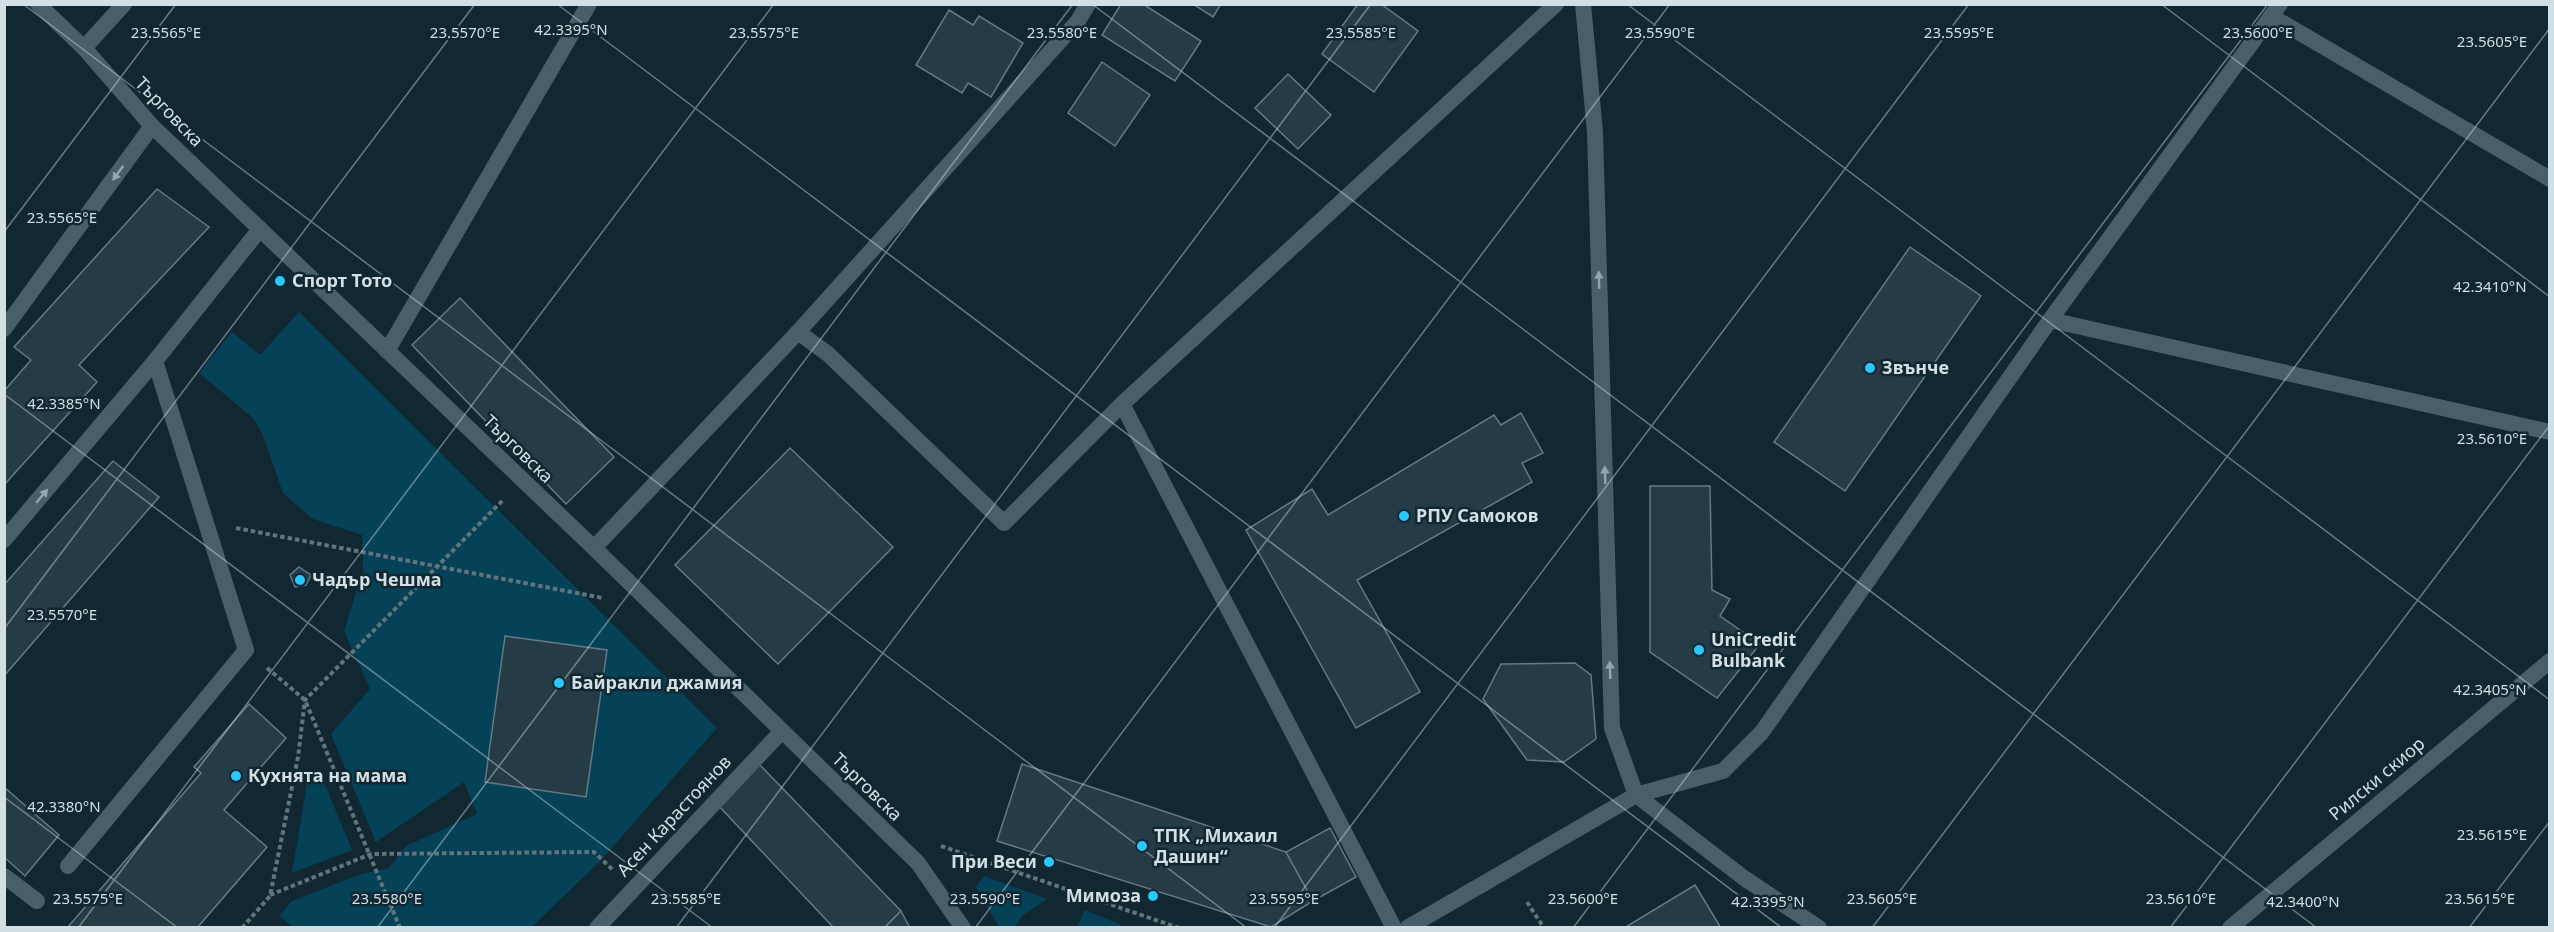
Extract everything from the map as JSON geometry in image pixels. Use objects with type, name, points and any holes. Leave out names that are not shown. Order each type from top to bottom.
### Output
[{"type":"street","name":"Търговска","points":[[38,4],[84,48],[152,126],[594,548],[918,863],[963,927]]},
{"type":"street","points":[[84,48],[124,4]]},
{"type":"street","points":[[387,351],[589,4]]},
{"type":"street","points":[[594,548],[798,332],[1078,21],[1088,4]]},
{"type":"street","points":[[798,332],[828,354],[1004,523],[1122,404],[1556,4]]},
{"type":"street","points":[[1583,4],[1595,132],[1612,728],[1636,795],[1744,878],[1819,927]]},
{"type":"street","points":[[1407,927],[1636,795],[1723,771],[1755,740],[2050,320],[2275,10],[2550,178]]},
{"type":"street","points":[[4,329],[152,126]]},
{"type":"street","points":[[4,540],[155,361],[260,229]]},
{"type":"street","points":[[2050,320],[2550,432]]},
{"type":"street","points":[[68,866],[246,650],[155,361]]},
{"type":"street","points":[[1122,404],[1394,927]]},
{"type":"street","name":"Рилски скиор","points":[[2230,927],[2550,661]]},
{"type":"street","name":"Асен Карастоянов","points":[[597,927],[781,732]]},
{"type":"street","points":[[4,876],[37,901]]},
{"type":"path","points":[[270,896],[298,757],[305,700],[523,480]]},
{"type":"path","points":[[206,522],[609,599]]},
{"type":"path","points":[[246,650],[305,700],[400,927]]},
{"type":"path","points":[[937,844],[1179,927]]},
{"type":"path","points":[[242,927],[270,896],[371,854],[594,852],[632,890]]},
{"type":"path","points":[[1527,902],[1544,927]]},
{"type":"shaded area","points":[[299,312],[717,728],[602,859],[532,927],[294,928],[279,916],[292,901],[361,874],[389,868],[406,846],[477,814],[464,782],[376,842],[331,734],[370,689],[344,631],[363,570],[362,535],[313,519],[283,493],[262,433],[253,418],[199,373],[232,332],[260,355]]},
{"type":"shaded area","points":[[321,775],[352,850],[292,873],[308,777]]},
{"type":"shaded area","points":[[984,876],[1047,899],[1023,915],[1015,927],[999,927],[976,887]]},
{"type":"shaded area","points":[[1085,910],[1126,927],[1077,927]]},
{"type":"building","points":[[1121,4],[1143,4],[1201,41],[1175,81],[1102,35]]},
{"type":"building","points":[[1193,4],[1221,4],[1213,17]]},
{"type":"building","points":[[1358,4],[1381,4],[1418,31],[1374,92],[1322,54]]},
{"type":"building","points":[[949,10],[973,25],[979,16],[1023,43],[991,97],[968,83],[962,93],[916,65]]},
{"type":"building","points":[[1102,62],[1150,95],[1115,146],[1068,113]]},
{"type":"building","points":[[1288,74],[1331,115],[1298,149],[1255,108]]},
{"type":"building","points":[[157,189],[209,227],[79,365],[97,382],[4,485],[4,391],[31,360],[14,347]]},
{"type":"building","points":[[1910,247],[1981,296],[1845,491],[1774,442]]},
{"type":"building","points":[[460,298],[614,457],[566,504],[412,345]]},
{"type":"building","points":[[1521,413],[1543,453],[1522,463],[1532,482],[1357,580],[1420,692],[1356,728],[1246,530],[1312,489],[1328,515],[1494,415],[1501,425]]},
{"type":"building","points":[[790,448],[893,547],[778,664],[675,565]]},
{"type":"building","points":[[113,461],[159,497],[4,676],[4,585]]},
{"type":"building","points":[[1650,486],[1710,486],[1712,590],[1730,599],[1720,616],[1760,644],[1717,698],[1650,652]]},
{"type":"building","name":"Чадър Чешма","points":[[299,567],[311,575],[306,585],[295,587],[290,575]]},
{"type":"building","points":[[505,636],[607,650],[586,797],[485,782]]},
{"type":"building","points":[[1575,663],[1591,675],[1596,739],[1564,762],[1527,760],[1483,699],[1501,664]]},
{"type":"building","points":[[249,704],[286,738],[224,810],[267,847],[197,928],[67,928],[201,773],[194,767]]},
{"type":"building","points":[[758,763],[901,911],[884,928],[834,928],[716,803]]},
{"type":"building","name":"ТПК „Михаил Дашин“","points":[[1022,764],[1286,852],[1313,901],[1271,927],[997,841]]},
{"type":"building","points":[[4,787],[59,835],[25,876],[4,857]]},
{"type":"building","points":[[1330,828],[1356,877],[1313,901],[1286,852]]},
{"type":"building","points":[[1695,885],[1721,928],[1624,928]]},
{"type":"building","points":[[901,911],[910,928],[884,928]]},
{"type":"place","name":"Спорт Тото","points":[[280,281]]},
{"type":"place","name":"Звънче","points":[[1870,368]]},
{"type":"place","name":"РПУ Самоков","points":[[1404,516]]},
{"type":"place","name":"Чадър Чешма","points":[[300,580]]},
{"type":"place","name":"UniCredit Bulbank","points":[[1699,650]]},
{"type":"place","name":"Байракли джамия","points":[[559,683]]},
{"type":"place","name":"Кухнята на мама","points":[[236,776]]},
{"type":"place","name":"ТПК „Михаил Дашин“","points":[[1142,846]]},
{"type":"place","name":"При Веси","points":[[1049,862]]},
{"type":"place","name":"Мимоза","points":[[1153,896]]}]
